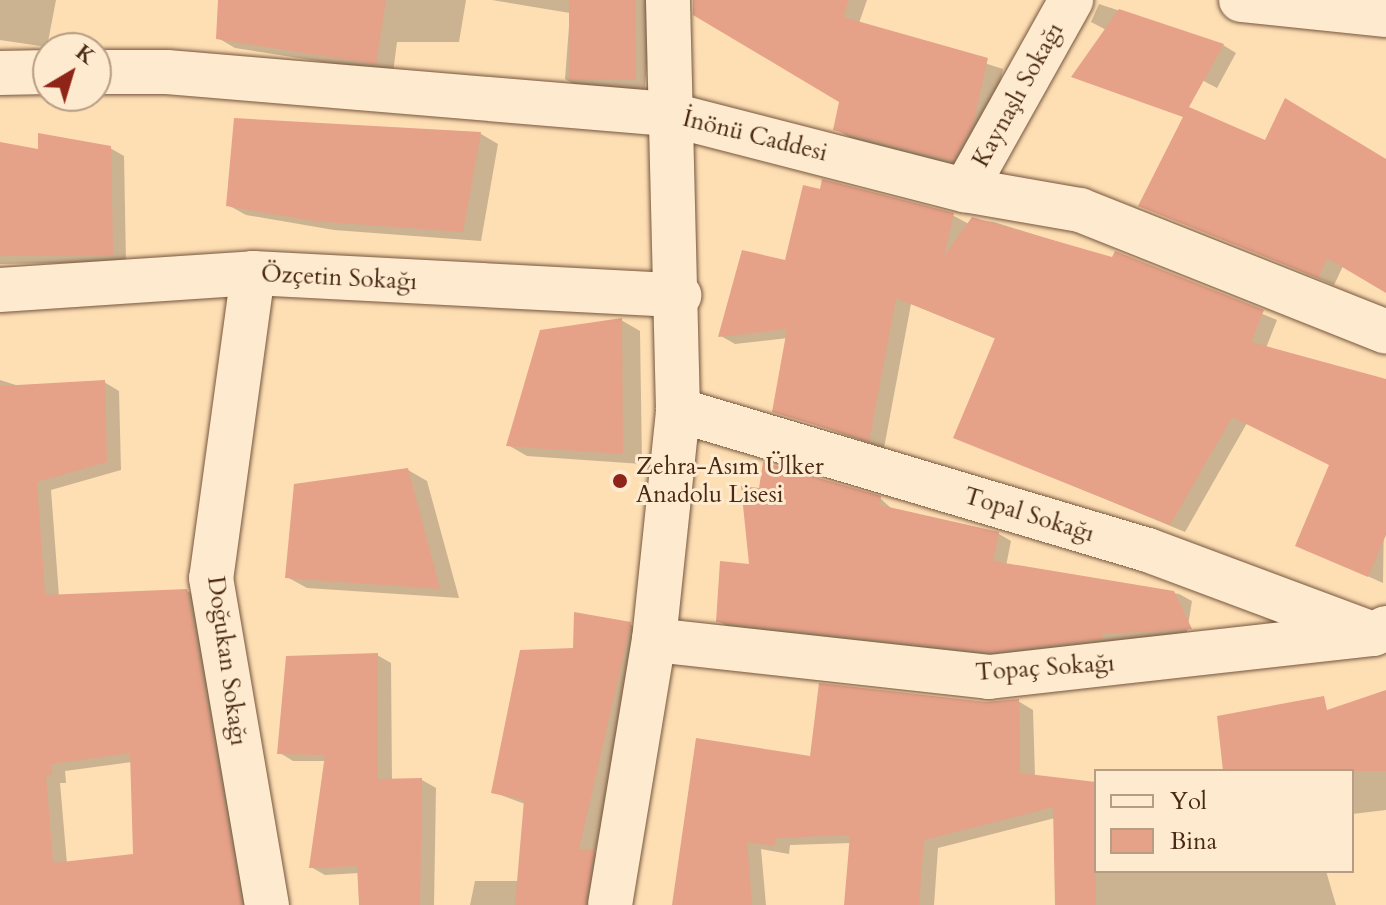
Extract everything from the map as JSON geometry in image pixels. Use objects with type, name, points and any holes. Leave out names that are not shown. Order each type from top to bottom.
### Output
[{"type":"street","points":[[610,905],[654,640],[678,410],[679,295],[668,114],[668,0]]},
{"type":"street","name":"Kaynaşlı Sokağı","points":[[965,190],[1071,0]]},
{"type":"street","points":[[1241,0],[1386,15]]},
{"type":"street","points":[[0,73],[32,72]]},
{"type":"street","name":"İnönü Caddesi","points":[[112,72],[167,72],[668,114],[965,190],[1080,210],[1386,332]]},
{"type":"street","name":"Özçetin Sokağı","points":[[0,290],[253,273],[679,295]]},
{"type":"street","name":"Doğukan Sokağı","points":[[253,273],[211,578],[267,905]]},
{"type":"street","name":"Topal Sokağı","points":[[678,410],[1148,550],[1380,631]]},
{"type":"street","name":"Topaç Sokağı","points":[[654,640],[989,677],[1380,631]]},
{"type":"building","points":[[218,0],[386,0],[376,64],[216,39]]},
{"type":"building","points":[[569,0],[636,0],[636,80],[569,80]]},
{"type":"building","points":[[693,0],[849,0],[843,17],[988,58],[973,124],[953,161],[833,130],[839,102],[693,15]]},
{"type":"building","points":[[1119,9],[1224,44],[1189,107],[1265,140],[1285,98],[1386,159],[1386,293],[1327,258],[1318,278],[1138,206],[1183,117],[1071,77]]},
{"type":"building","points":[[234,118],[481,132],[463,232],[315,221],[226,206]]},
{"type":"building","points":[[38,133],[111,146],[113,255],[0,256],[0,142],[38,149]]},
{"type":"building","points":[[822,179],[954,213],[944,256],[972,217],[1112,257],[1115,251],[1264,310],[1251,342],[1386,379],[1386,535],[1368,577],[1295,546],[1329,465],[1232,417],[1170,525],[953,438],[995,338],[896,298],[869,441],[772,412],[787,329],[718,337],[742,250],[785,260],[803,185],[820,189]]},
{"type":"building","points":[[622,318],[623,454],[506,446],[540,330]]},
{"type":"building","points":[[105,380],[107,462],[37,482],[45,595],[187,589],[242,905],[0,905],[0,386]],"holes":[[[130,753],[133,854],[53,863],[46,775],[52,775],[51,764]]]},
{"type":"building","points":[[763,462],[881,496],[880,505],[999,532],[993,561],[1174,591],[1192,629],[1102,634],[1103,639],[989,652],[716,622],[720,561],[749,564],[741,486],[759,488]]},
{"type":"building","points":[[408,468],[440,589],[285,578],[294,484]]},
{"type":"building","points":[[574,612],[631,622],[579,849],[594,850],[586,905],[515,905],[524,800],[491,793],[520,650],[573,648]]},
{"type":"building","points":[[378,653],[378,779],[422,778],[420,905],[359,905],[357,866],[309,868],[325,755],[277,754],[286,656]]},
{"type":"building","points":[[819,683],[986,702],[1019,699],[1020,773],[1094,782],[1096,905],[1055,905],[1053,807],[924,840],[919,905],[844,905],[850,835],[776,838],[774,846],[747,842],[752,905],[672,905],[696,738],[810,756]]},
{"type":"building","points":[[1386,690],[1386,771],[1223,769],[1217,716],[1324,696],[1327,710]]},
{"type":"place","name":"Zehra-Asım Ülker Anadolu Lisesi","points":[[620,481]]}]
